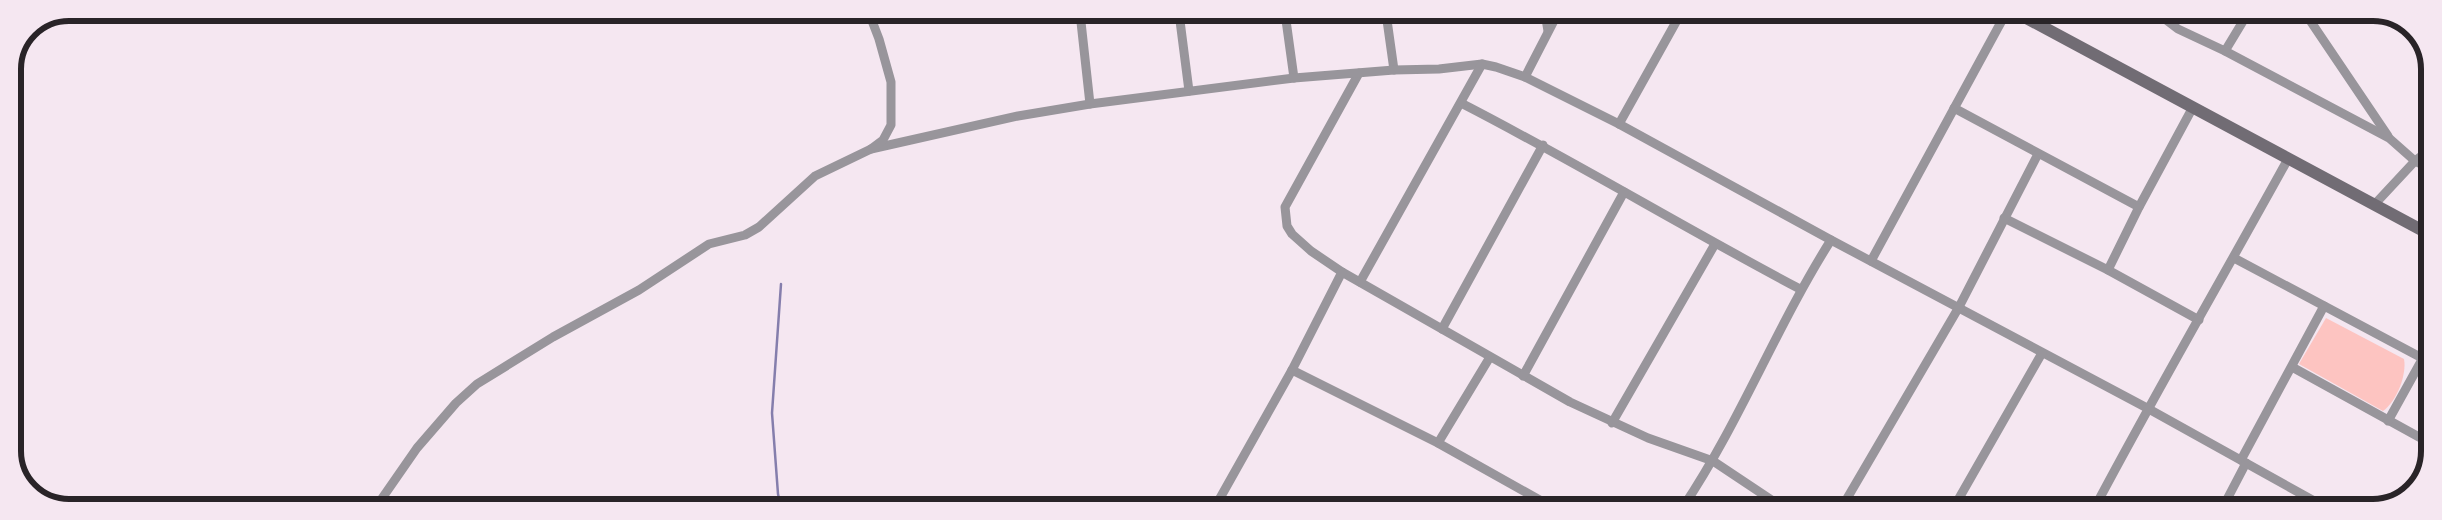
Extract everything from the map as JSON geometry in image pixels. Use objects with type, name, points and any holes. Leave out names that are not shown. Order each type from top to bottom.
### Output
[{"type":"street","points":[[872,21],[888,67],[892,99],[890,130],[883,140],[872,149]]},
{"type":"street","points":[[1081,21],[1090,104]]},
{"type":"street","points":[[1180,21],[1189,91]]},
{"type":"street","points":[[1286,21],[1294,78]]},
{"type":"street","points":[[1387,21],[1394,70]]},
{"type":"street","points":[[1547,21],[1548,32]]},
{"type":"street","points":[[1525,77],[1554,21]]},
{"type":"street","points":[[1619,124],[1677,21]]},
{"type":"street","points":[[1871,261],[2002,21]]},
{"type":"street","points":[[2032,21],[2421,230]]},
{"type":"street","points":[[2167,21],[2178,30],[2226,51],[2389,138],[2421,164]]},
{"type":"street","points":[[2226,51],[2244,21]]},
{"type":"street","points":[[2310,21],[2389,138]]},
{"type":"street","points":[[382,499],[428,435],[456,403],[477,384],[553,337],[639,290],[709,244],[745,235],[759,227],[815,176],[872,149],[1018,116],[1090,104],[1294,78],[1394,70],[1439,69],[1482,64],[1525,77],[1619,124],[1831,240],[2147,408],[2309,499]]},
{"type":"street","points":[[1360,282],[1482,64]]},
{"type":"street","points":[[1359,73],[1285,207],[1284,217],[1287,226],[1300,242],[1342,272],[1523,376],[1612,423],[1713,461],[1770,499]]},
{"type":"street","points":[[1461,103],[1543,145],[1715,244],[1800,289]]},
{"type":"street","points":[[2108,270],[2139,207],[2193,107]]},
{"type":"street","points":[[1954,108],[2139,207]]},
{"type":"street","points":[[1442,329],[1543,145]]},
{"type":"street","points":[[1847,499],[1959,307],[2038,154]]},
{"type":"street","points":[[2374,205],[2414,160],[2421,155]]},
{"type":"street","points":[[2098,499],[2147,408],[2234,258],[2288,159]]},
{"type":"street","points":[[1523,376],[1624,192]]},
{"type":"street","points":[[2004,218],[2108,270],[2198,320]]},
{"type":"street","points":[[1688,499],[1713,461],[1800,289],[1831,240]]},
{"type":"street","points":[[1612,423],[1715,244]]},
{"type":"street","points":[[2234,258],[2421,357]]},
{"type":"street","points":[[1219,499],[1292,370],[1342,272]]},
{"type":"street","points":[[2226,499],[2243,461],[2324,306]]},
{"type":"street","points":[[1959,499],[2042,353]]},
{"type":"street","points":[[1438,443],[1490,357]]},
{"type":"street","points":[[2388,421],[2421,360]]},
{"type":"street","points":[[2292,367],[2421,438]]},
{"type":"street","points":[[1292,370],[1438,443],[1538,499]]},
{"type":"shaded area","points":[[2326,318],[2404,359],[2404,372],[2400,387],[2393,401],[2383,411],[2299,364]]},
{"type":"waterway","points":[[779,499],[772,413],[781,284]]}]
